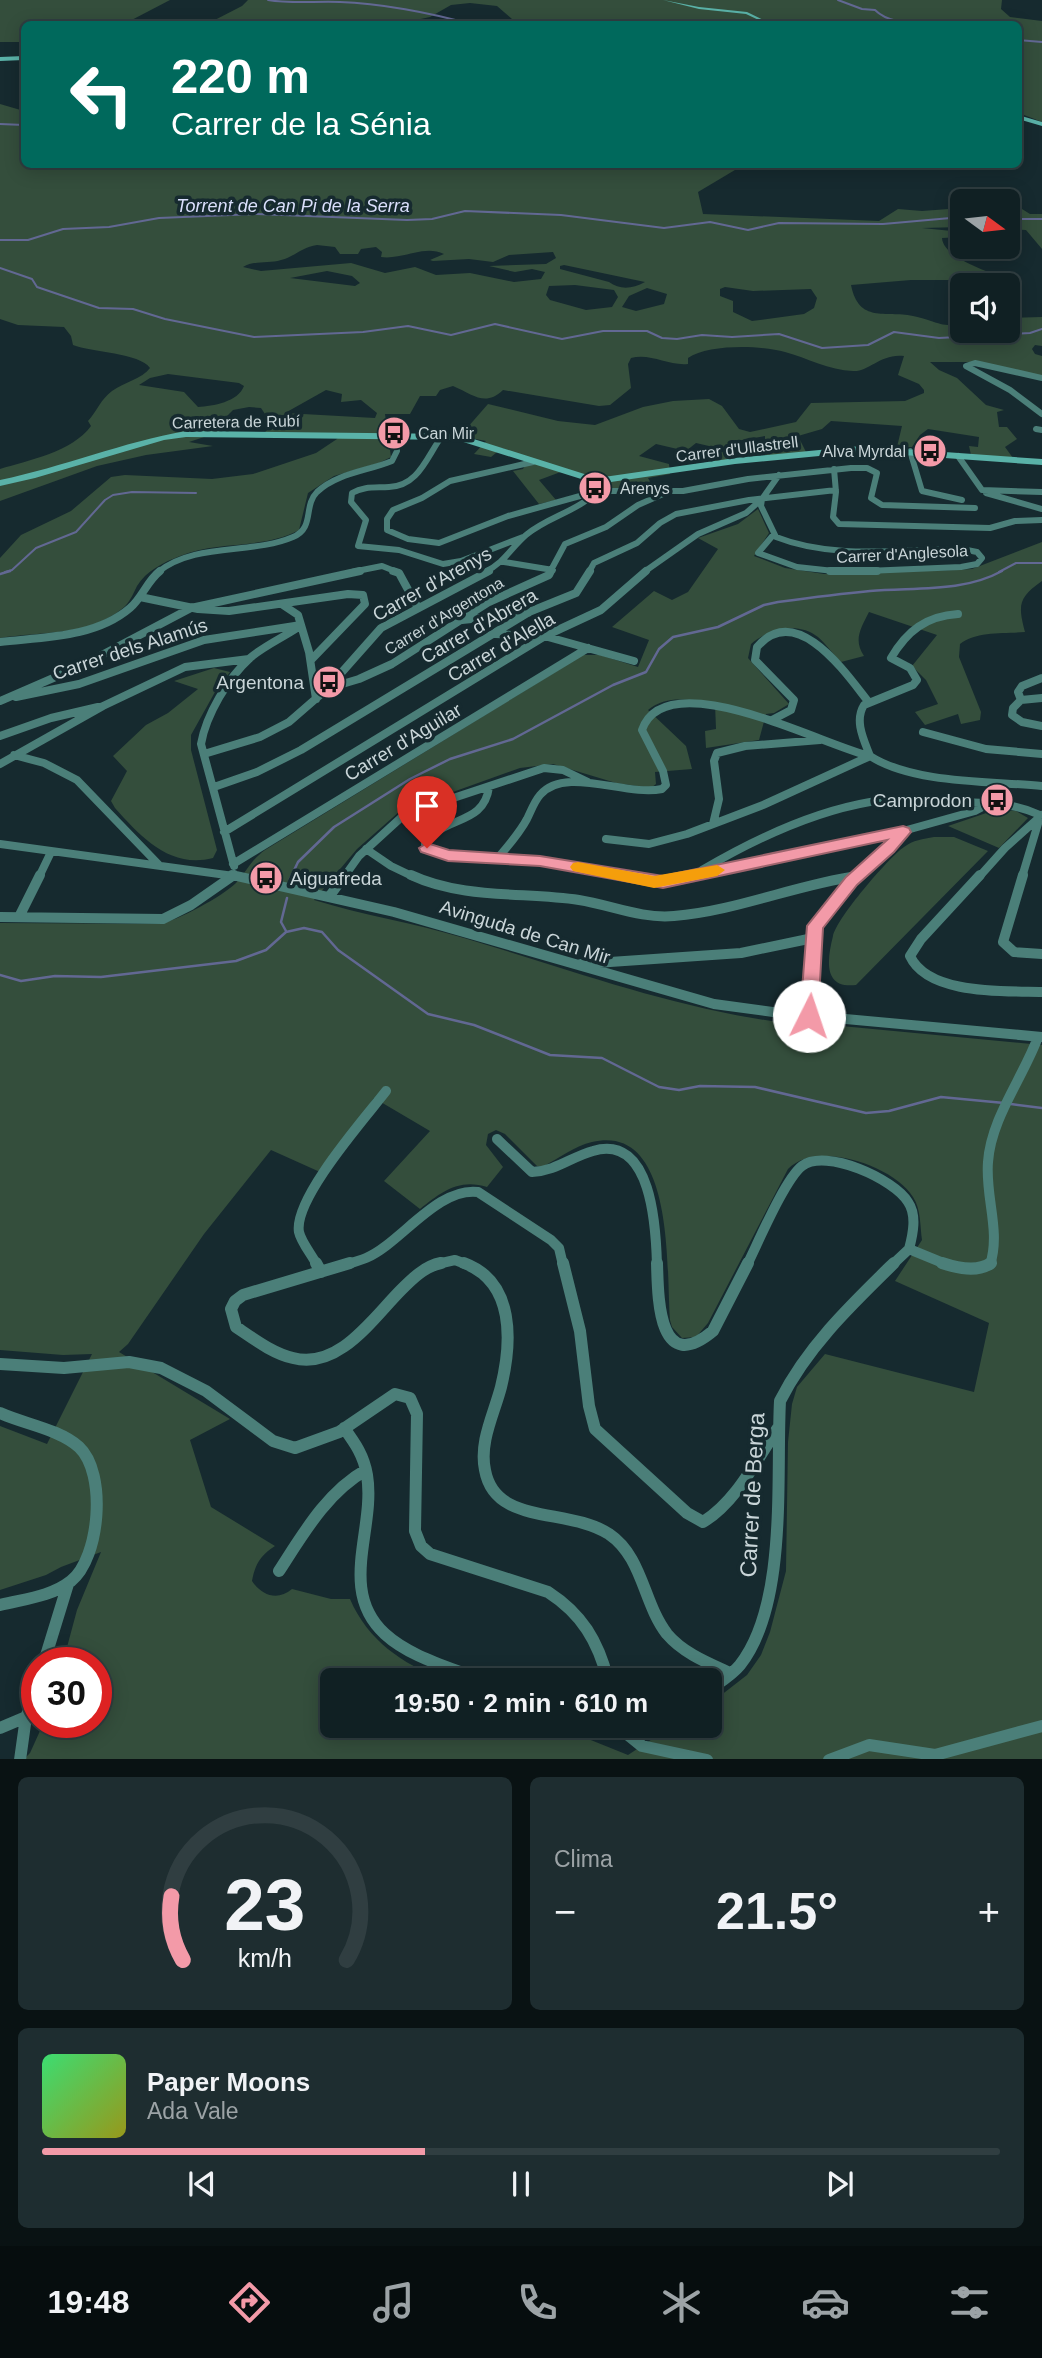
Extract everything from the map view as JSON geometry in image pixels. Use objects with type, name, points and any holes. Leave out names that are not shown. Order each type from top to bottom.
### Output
[{"type":"street","points":[[665,0],[699,8],[747,13],[764,21]]},
{"type":"street","points":[[0,59],[21,58]]},
{"type":"street","points":[[1022,118],[1042,124]]},
{"type":"street","points":[[1042,378],[975,363],[967,366],[1010,390],[1042,414]]},
{"type":"street","name":"Carretera de Rubí","points":[[0,483],[176,435],[395,435]]},
{"type":"street","points":[[0,642],[77,633],[121,615],[139,597],[154,574],[184,558],[215,550],[266,545],[301,533],[309,524],[310,504],[314,494],[339,478],[392,461],[397,452],[395,435],[442,436],[474,441],[582,479],[604,482]]},
{"type":"street","points":[[442,436],[410,481],[397,486],[364,487],[352,494],[351,502],[366,520],[358,546],[398,550],[443,564],[466,559],[523,537]]},
{"type":"street","name":"Carrer d'Ullastrell","points":[[604,482],[735,461],[861,449],[1042,462]]},
{"type":"street","points":[[910,451],[922,491],[962,499]]},
{"type":"street","points":[[958,456],[982,490],[993,496],[1042,509]]},
{"type":"street","points":[[533,462],[450,481],[422,498],[393,510],[387,519],[387,530],[408,539],[439,542],[508,516],[598,492],[670,492],[779,475],[863,468],[875,471],[877,478],[872,498],[874,502],[886,507],[975,508]]},
{"type":"street","points":[[834,470],[834,520],[843,524],[990,528],[1015,521],[1042,520]]},
{"type":"street","name":"Carrer d'Alella","points":[[224,832],[545,636],[601,610],[629,583],[692,538],[735,520],[762,499],[779,475]]},
{"type":"street","name":"Carrer d'Arenys","points":[[204,754],[277,729],[327,689],[375,634],[393,620],[461,587],[504,562],[523,537],[575,509],[598,492],[604,482]]},
{"type":"street","name":"Carrer d'Abrera","points":[[214,787],[257,772],[301,750],[529,612],[580,590],[594,563],[637,542],[666,519],[687,511],[836,490]]},
{"type":"street","points":[[982,490],[1042,492]]},
{"type":"street","name":"Carrer d'Argentona","points":[[327,689],[359,679],[392,664],[507,593],[547,576],[553,570],[558,554],[565,544],[606,527],[638,505],[670,492]]},
{"type":"street","points":[[762,499],[761,506],[774,534]]},
{"type":"street","name":"Carrer d'Anglesola","points":[[774,534],[786,542],[806,548],[962,549],[977,552],[982,558],[972,566],[946,568],[851,572],[811,569],[777,562],[758,553],[774,534]]},
{"type":"street","points":[[504,562],[553,570]]},
{"type":"street","points":[[0,701],[81,666],[191,607],[382,566],[399,573],[418,608]]},
{"type":"street","points":[[139,597],[229,611],[348,594],[360,594],[366,598],[365,604],[311,660]]},
{"type":"street","points":[[282,604],[297,613],[311,660],[316,699]]},
{"type":"street","points":[[460,620],[529,612]]},
{"type":"street","points":[[870,757],[858,721],[860,710],[867,700],[916,683],[914,672],[891,658],[903,637],[915,625],[943,614],[958,614]]},
{"type":"street","points":[[0,917],[163,919],[191,905],[234,875],[201,740],[205,726],[249,659],[301,625]]},
{"type":"street","name":"Carrer dels Alamús","points":[[10,697],[37,695],[79,684],[212,638],[301,625]]},
{"type":"street","points":[[772,720],[791,710],[794,700],[755,660],[754,653],[761,642],[780,633],[799,633],[814,640],[867,700]]},
{"type":"street","points":[[496,634],[545,636],[634,661]]},
{"type":"street","name":"Carrer d'Aguilar","points":[[233,864],[589,648]]},
{"type":"street","points":[[0,764],[103,706],[191,665],[249,659]]},
{"type":"street","points":[[1021,700],[1018,692],[1022,685],[1042,678]]},
{"type":"street","points":[[1042,698],[1021,700],[1013,708],[1012,715],[1022,722],[1042,726]]},
{"type":"street","points":[[497,859],[544,792],[561,784],[589,783],[642,792],[662,789],[666,785],[665,774],[645,742],[642,730],[647,717],[664,705],[698,705],[772,720],[897,769],[1042,786]]},
{"type":"street","points":[[0,736],[51,718],[103,706]]},
{"type":"street","points":[[923,732],[986,749],[1042,754]]},
{"type":"street","points":[[713,824],[719,799],[714,761],[717,753],[745,746],[822,740]]},
{"type":"street","points":[[14,755],[44,763],[77,780],[159,865]]},
{"type":"street","points":[[606,839],[649,844],[763,805],[870,757]]},
{"type":"street","points":[[329,897],[366,849],[405,814],[544,768],[564,770],[589,783]]},
{"type":"street","points":[[489,787],[488,800],[478,811],[440,827],[428,836],[425,844],[432,851],[448,856],[540,861],[654,882],[903,832],[975,811],[990,803]]},
{"type":"street","points":[[696,874],[734,853],[839,809],[887,801],[990,803],[1020,806],[1041,815]]},
{"type":"street","points":[[1041,815],[1003,942],[1014,951],[1042,954]]},
{"type":"street","points":[[1041,815],[1004,848],[921,939],[910,956],[916,969],[941,982],[988,989],[1042,992]]},
{"type":"street","points":[[809,1016],[815,926],[857,876],[889,849],[903,832]]},
{"type":"street","name":"Avinguda de Can Mir","points":[[0,844],[234,875],[394,912],[685,997],[744,1009],[1040,1037]]},
{"type":"street","points":[[366,849],[393,868],[429,883],[479,892],[578,900],[653,916],[685,914],[827,880],[857,876]]},
{"type":"street","points":[[19,917],[51,852]]},
{"type":"street","points":[[572,964],[741,953],[813,938]]},
{"type":"street","points":[[497,1139],[533,1172],[547,1172],[591,1150],[603,1148],[620,1152],[635,1165],[644,1179],[653,1210],[660,1317],[671,1338],[678,1343],[696,1344],[713,1331],[791,1180],[803,1164],[822,1161],[836,1163],[877,1176],[894,1186],[912,1211],[909,1250],[920,1256],[983,1270],[990,1265],[993,1250],[988,1166],[991,1147],[1040,1037]]},
{"type":"street","points":[[321,1272],[299,1231],[303,1208],[321,1177],[386,1091]]},
{"type":"street","points":[[730,1673],[686,1651],[667,1634],[652,1608],[636,1567],[616,1539],[577,1520],[514,1509],[493,1492],[482,1458],[501,1385],[507,1328],[502,1299],[491,1278],[468,1263],[446,1260],[436,1263],[412,1278],[368,1327],[324,1357],[311,1360],[300,1360],[275,1350],[236,1326],[231,1318],[232,1305],[235,1299],[243,1295],[367,1258],[452,1195],[478,1192],[559,1248],[580,1331],[589,1406],[595,1429],[687,1513],[703,1522],[713,1517],[736,1491],[778,1427]]},
{"type":"street","name":"Carrer de Berga","points":[[722,1679],[740,1664],[757,1632],[771,1583],[780,1401],[796,1369],[848,1311],[909,1250]]},
{"type":"street","points":[[0,1364],[64,1368],[129,1362],[160,1368],[206,1391],[262,1433],[286,1446],[306,1446],[344,1428],[395,1394],[411,1398],[417,1414],[414,1521],[421,1546],[430,1554],[548,1592],[562,1600],[579,1614],[588,1627],[603,1668]]},
{"type":"street","points":[[0,1413],[32,1428],[68,1439],[79,1447],[92,1466],[91,1549],[85,1566],[68,1584],[49,1647]]},
{"type":"street","points":[[344,1428],[363,1455],[368,1483],[360,1580],[365,1609],[384,1633],[448,1668]]},
{"type":"street","points":[[279,1571],[300,1538],[345,1483],[355,1474],[366,1470]]},
{"type":"street","points":[[0,1605],[68,1584]]},
{"type":"street","points":[[0,1728],[21,1719]]},
{"type":"street","points":[[828,1759],[869,1745],[935,1755],[1042,1726]]},
{"type":"street","points":[[20,1759],[23,1738]]},
{"type":"street","points":[[633,1738],[642,1746],[707,1759]]},
{"type":"green space","points":[[0,0],[170,0],[130,21],[21,21],[21,42],[0,42]]},
{"type":"green space","points":[[248,0],[1002,0],[1001,9],[1010,17],[1042,21],[1042,122],[1022,114],[1022,21],[521,21],[512,19],[497,6],[470,3],[451,5],[430,17],[411,21],[213,21]]},
{"type":"green space","points":[[0,104],[21,110],[21,168],[738,168],[698,192],[703,214],[879,221],[898,209],[950,209],[950,227],[922,228],[950,231],[950,238],[942,238],[950,252],[950,259],[961,259],[991,273],[950,273],[950,280],[851,285],[855,297],[860,305],[874,313],[903,315],[950,325],[950,343],[1020,343],[1020,318],[1042,317],[1042,346],[1035,345],[1032,349],[1035,354],[1042,356],[1042,377],[981,362],[930,362],[939,370],[957,378],[986,405],[1004,410],[997,412],[999,427],[1007,427],[1017,439],[1005,447],[1013,458],[971,455],[969,446],[978,447],[979,437],[928,429],[912,447],[897,447],[902,426],[831,421],[822,429],[798,436],[806,452],[765,456],[765,436],[737,441],[730,459],[712,463],[722,449],[696,443],[686,451],[656,444],[639,456],[669,464],[670,474],[648,478],[655,490],[610,490],[599,478],[566,470],[539,480],[556,500],[539,504],[513,471],[523,469],[529,459],[502,448],[491,457],[474,454],[486,441],[460,436],[488,404],[558,421],[595,425],[643,407],[673,401],[709,399],[722,406],[739,429],[750,432],[796,422],[811,403],[905,401],[924,393],[924,390],[919,384],[898,375],[904,356],[889,357],[859,371],[853,371],[827,366],[785,352],[749,347],[721,348],[697,353],[688,358],[688,364],[646,357],[631,358],[628,364],[631,388],[610,405],[599,406],[503,390],[485,399],[453,386],[440,390],[436,396],[420,396],[410,414],[385,414],[391,457],[334,476],[308,493],[299,530],[270,540],[195,551],[168,561],[145,576],[123,608],[95,624],[64,631],[0,638],[0,558],[21,535],[71,511],[111,477],[125,475],[212,479],[253,474],[316,453],[337,439],[341,433],[264,433],[277,421],[267,417],[261,408],[233,410],[224,419],[219,432],[189,442],[213,446],[146,455],[97,466],[0,501],[0,469],[49,454],[73,442],[91,426],[88,421],[108,394],[150,368],[145,363],[126,356],[73,345],[71,336],[64,327],[18,325],[0,319]],"holes":[[[317,245],[335,247],[340,254],[358,254],[361,249],[376,247],[382,252],[381,257],[421,251],[444,254],[430,260],[433,261],[469,259],[493,262],[509,255],[553,252],[556,258],[546,264],[489,266],[515,272],[532,269],[545,272],[541,279],[514,282],[470,273],[436,275],[415,267],[385,273],[351,263],[261,271],[243,267],[281,260]],[[560,266],[645,282],[622,287],[560,269]],[[327,271],[352,276],[360,283],[355,286],[290,278]],[[575,285],[614,290],[618,297],[612,307],[586,310],[550,300],[546,295],[549,286]],[[725,287],[753,291],[811,289],[817,298],[814,308],[804,314],[752,321],[733,312],[733,301],[720,296],[720,289]],[[647,288],[667,294],[664,304],[636,311],[622,307],[629,296]],[[168,374],[239,383],[244,386],[231,399],[198,407],[184,392],[139,385],[150,378]],[[326,390],[342,394],[341,402],[361,400],[377,413],[375,418],[285,413]]]},
{"type":"green space","points":[[1020,203],[1022,209],[1030,214],[1042,214],[1042,249],[1026,230],[1020,230]]},
{"type":"green space","points":[[758,509],[769,533],[754,556],[785,568],[824,574],[972,569],[1042,542],[1042,581],[1028,592],[1022,603],[1021,615],[1025,632],[982,635],[960,644],[959,657],[981,712],[980,720],[961,724],[958,714],[925,725],[915,712],[938,704],[926,680],[912,666],[937,635],[869,612],[859,639],[864,656],[841,662],[810,632],[792,628],[774,631],[751,644],[748,658],[789,704],[774,713],[766,714],[759,740],[706,748],[705,731],[716,729],[715,704],[680,700],[663,702],[648,710],[686,746],[692,769],[655,772],[656,784],[651,788],[616,783],[553,764],[520,768],[400,811],[357,849],[314,900],[445,933],[659,997],[778,1022],[781,1036],[818,1040],[820,1024],[1042,1045],[1042,1759],[24,1759],[37,1738],[112,1738],[112,1647],[67,1647],[77,1610],[101,1552],[46,1575],[0,1590],[0,1426],[47,1444],[92,1354],[63,1355],[0,1350],[0,923],[159,924],[177,918],[236,883],[265,850],[583,655],[600,655],[638,667],[649,640],[612,627],[654,591],[672,600],[688,592],[718,549],[698,538],[738,524]],"holes":[[[374,1098],[430,1131],[384,1181],[420,1209],[451,1188],[468,1184],[487,1187],[503,1167],[486,1145],[488,1134],[496,1130],[505,1134],[537,1166],[544,1166],[573,1149],[592,1142],[619,1142],[639,1155],[653,1177],[666,1237],[670,1320],[672,1327],[682,1338],[696,1337],[708,1323],[788,1169],[801,1160],[817,1156],[854,1160],[890,1175],[913,1197],[918,1207],[922,1240],[895,1281],[989,1323],[974,1392],[825,1354],[797,1387],[792,1404],[788,1442],[786,1571],[761,1655],[747,1675],[722,1694],[722,1738],[654,1738],[628,1755],[586,1738],[320,1738],[320,1668],[418,1668],[400,1658],[377,1639],[357,1614],[350,1599],[331,1599],[292,1589],[276,1596],[265,1593],[256,1586],[252,1581],[257,1565],[275,1546],[211,1507],[190,1440],[230,1419],[119,1352],[128,1344],[204,1234],[271,1150],[320,1172]]]},
{"type":"green space","points":[[214,668],[230,672],[215,692],[191,735],[191,750],[217,850],[213,858],[183,859],[170,855],[146,839],[115,808],[111,801],[127,771],[113,756],[146,725],[168,713],[198,689],[174,681]]},
{"type":"green space","points":[[998,809],[1016,811],[1028,818],[999,848],[948,826]]},
{"type":"green space","points":[[934,837],[954,837],[988,851],[856,985],[838,982],[830,971],[829,954],[833,936],[844,916],[897,853],[911,843]]},
{"type":"waterway","points":[[268,0],[371,4],[458,21]]},
{"type":"waterway","points":[[838,0],[862,9],[875,10],[900,21]]},
{"type":"waterway","points":[[1022,40],[1042,42]]},
{"type":"waterway","points":[[0,124],[21,125]]},
{"type":"waterway","name":"Torrent de Can Pi de la Serra","points":[[0,240],[28,240],[63,229],[109,227],[159,218],[257,214],[407,220],[432,219],[465,211],[561,215],[664,228],[710,222],[748,230],[779,223],[883,224],[950,218]]},
{"type":"waterway","name":"Torrent de Can Pi de la Serra","points":[[1020,219],[1042,219]]},
{"type":"waterway","points":[[0,268],[32,279],[37,287],[99,308],[133,309],[165,319],[254,337],[363,332],[408,326],[451,335],[495,324],[562,339],[603,331],[647,331],[662,338],[677,339],[702,335],[732,337],[779,334],[822,348],[868,345],[894,332],[939,338],[1030,333],[1042,329]]},
{"type":"waterway","points":[[5,572],[12,570],[36,548],[76,532],[105,500],[113,495],[132,492],[196,493]]},
{"type":"waterway","points":[[999,572],[1016,563],[1042,563]]},
{"type":"waterway","points":[[0,574],[10,571]]},
{"type":"waterway","points":[[290,879],[298,862],[334,827],[410,779],[450,759],[513,739],[613,685],[646,672],[659,649],[673,637],[718,627],[764,605],[778,602],[870,591],[954,586],[971,583],[1002,571]]},
{"type":"waterway","points":[[286,931],[281,922],[287,898]]},
{"type":"waterway","points":[[0,975],[21,981],[55,976],[101,977],[236,961],[266,950],[286,932],[304,928],[322,932],[338,950],[428,1014],[474,1025],[550,1055],[602,1058],[659,1087],[679,1090],[700,1086],[755,1087],[866,1113],[889,1111],[941,1097],[1004,1103]]},
{"type":"waterway","points":[[1011,1104],[1042,1108]]},
{"type":"slow traffic","points":[[578,867],[654,882],[717,870]]},
{"type":"place","name":"Can Mir","points":[[394,433]]},
{"type":"place","name":"Alva Myrdal","points":[[930,451]]},
{"type":"place","name":"Arenys","points":[[595,488]]},
{"type":"place","name":"Argentona","points":[[329,682]]},
{"type":"place","name":"Camprodon","points":[[997,800]]},
{"type":"place","name":"Aiguafreda","points":[[266,878]]},
{"type":"route","points":[[427,848],[448,856],[540,861],[663,882],[903,832],[889,849],[852,881],[815,926],[809,1016]]}]
